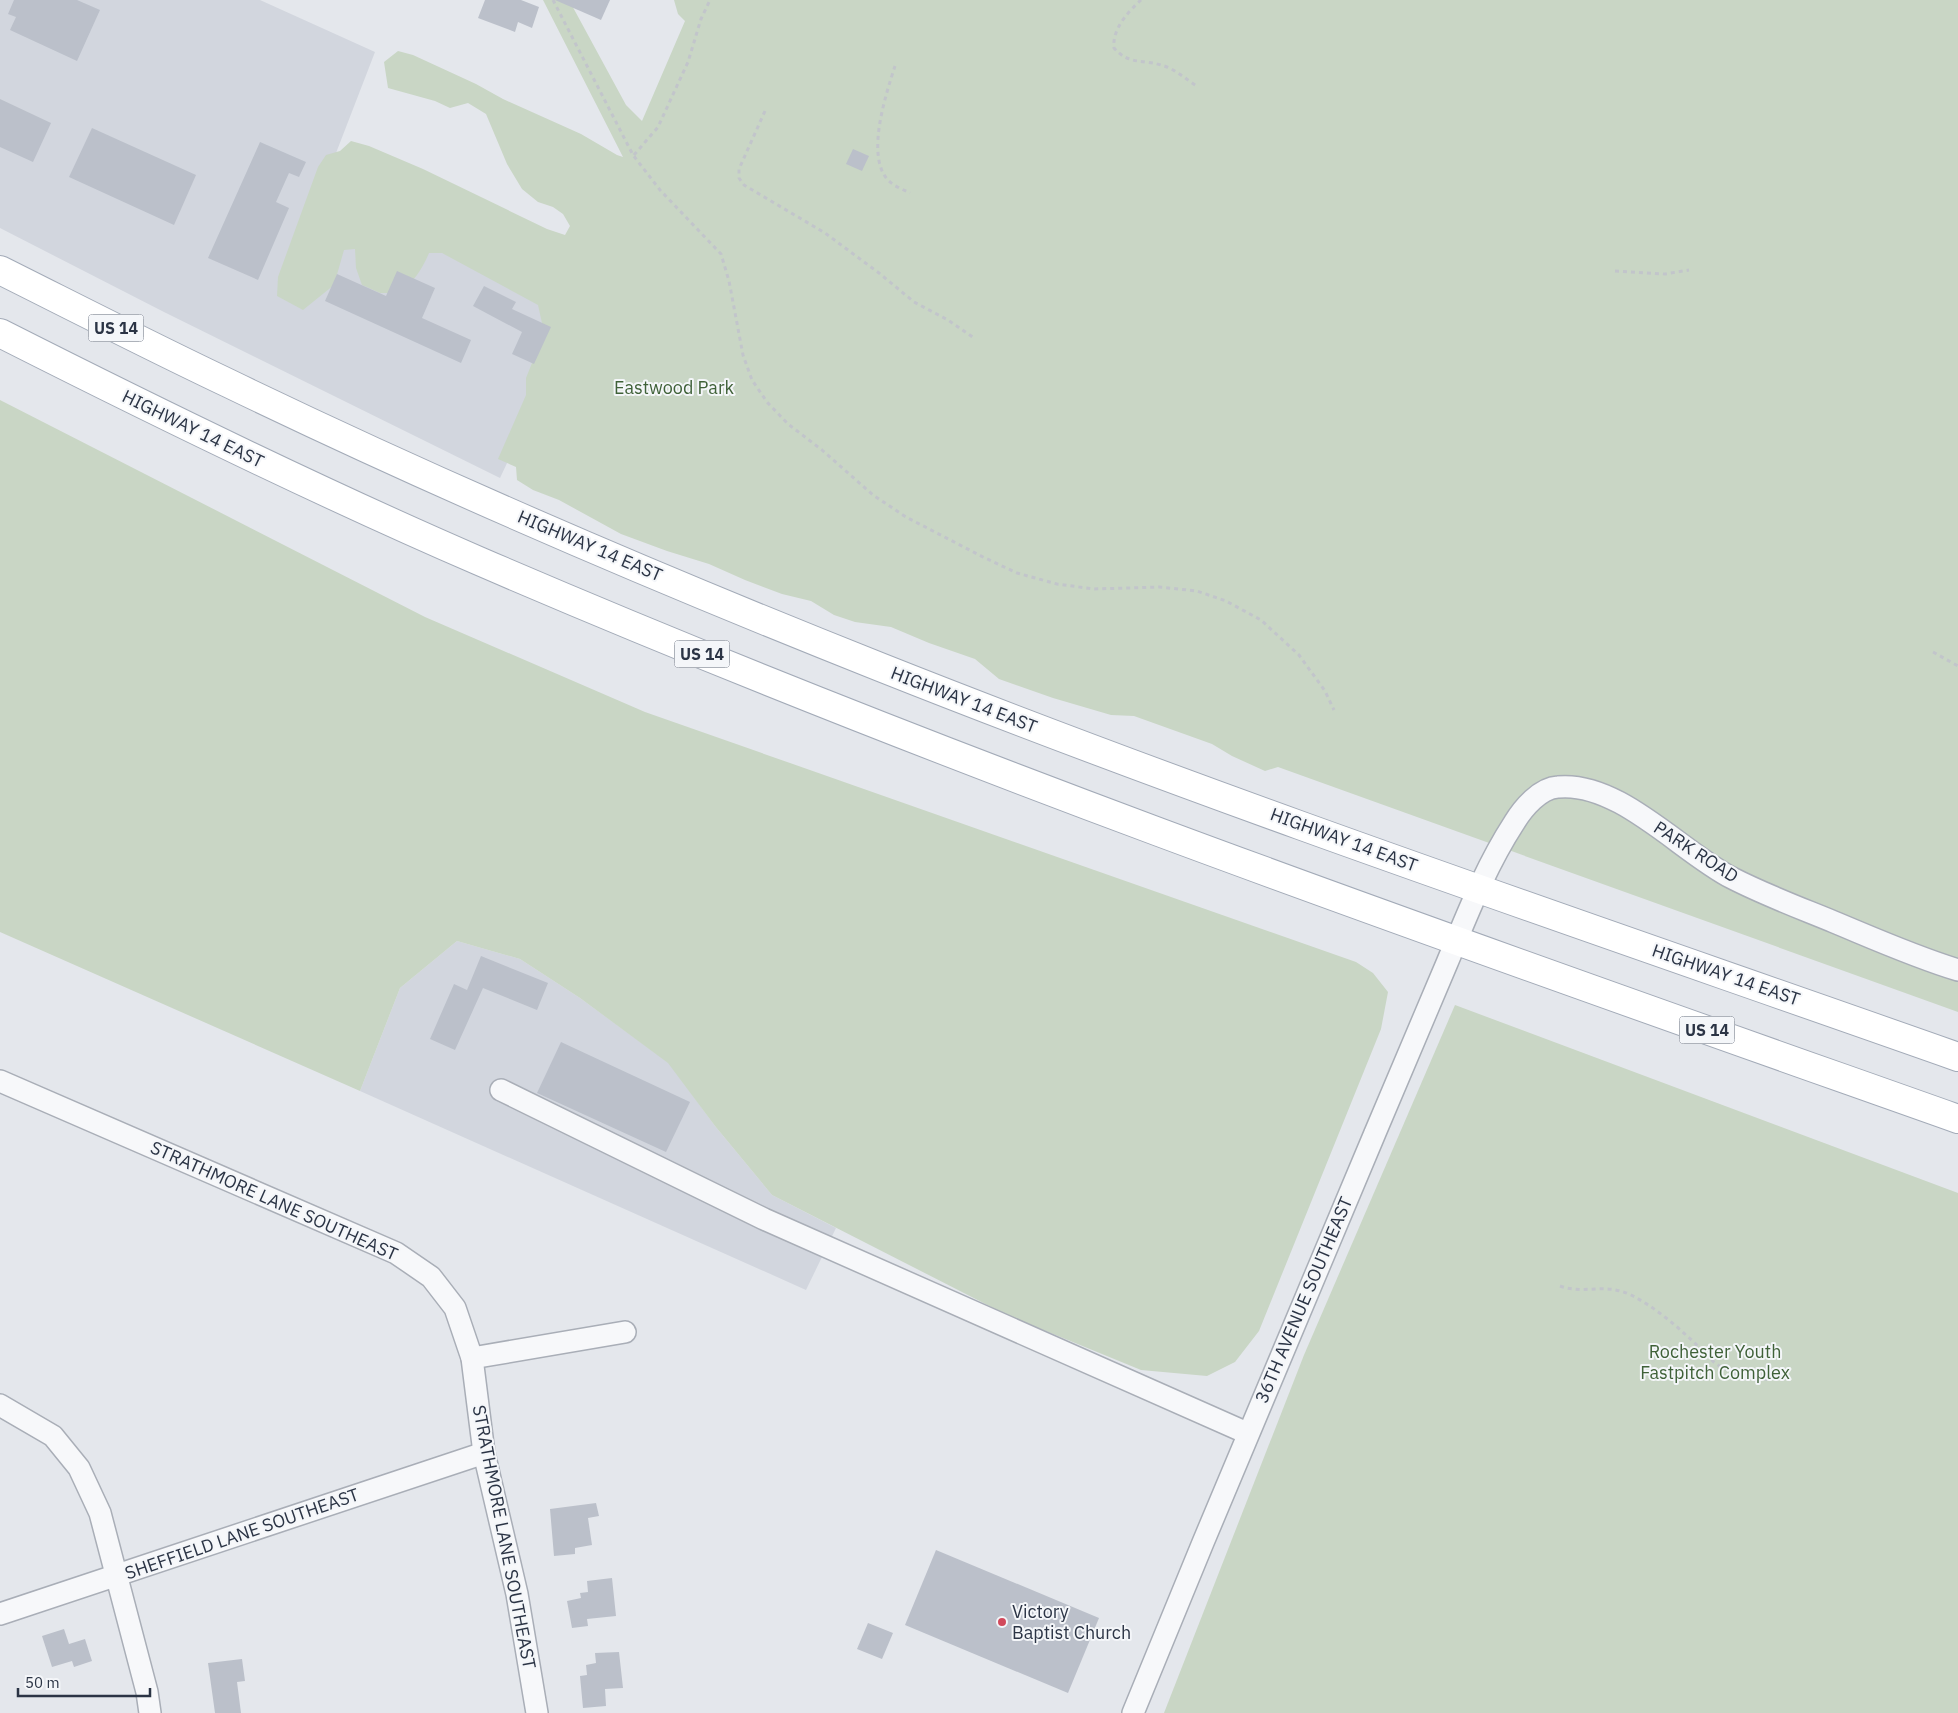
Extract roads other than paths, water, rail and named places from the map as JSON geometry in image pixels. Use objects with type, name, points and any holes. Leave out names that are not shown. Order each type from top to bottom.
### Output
[{"type":"main road","name":"HIGHWAY 14 EAST","points":[[0,270],[232,385],[434,479],[718,601],[880,667],[1058,736],[1479,889],[1958,1057]]},
{"type":"main road","name":"HIGHWAY 14 EAST","points":[[0,333],[207,437],[477,560],[856,717],[1077,802],[1456,941],[1958,1119]]},
{"type":"street","name":"PARK ROAD","points":[[1479,889],[1502,844],[1525,807],[1546,790],[1557,787],[1579,788],[1598,793],[1636,812],[1728,877],[1908,953],[1958,970]]},
{"type":"street","name":"36TH AVENUE SOUTHEAST","points":[[1133,1713],[1248,1434],[1479,889]]},
{"type":"street","name":"STRATHMORE LANE SOUTHEAST","points":[[0,1081],[396,1253],[431,1277],[455,1308],[472,1358],[484,1453],[517,1594],[537,1713]]},
{"type":"street","points":[[501,1090],[764,1219],[1248,1434]]},
{"type":"street","points":[[472,1358],[624,1332]]},
{"type":"street","points":[[0,1405],[53,1436],[79,1468],[100,1513],[147,1692],[150,1713]]},
{"type":"street","name":"SHEFFIELD LANE SOUTHEAST","points":[[0,1614],[484,1453]]},
{"type":"place","name":"Victory Baptist Church","points":[[1002,1622]]},
{"type":"park label","name":"Eastwood Park","points":[[674,388]]},
{"type":"park label","name":"Rochester Youth Fastpitch Complex","points":[[1715,1362]]}]
